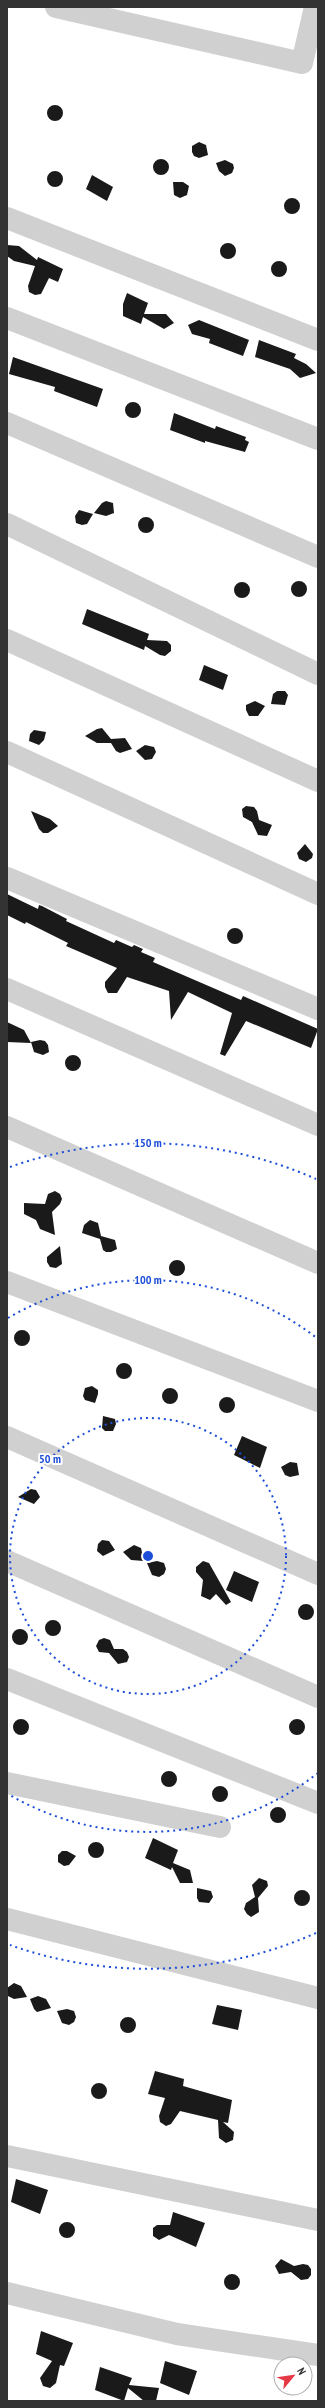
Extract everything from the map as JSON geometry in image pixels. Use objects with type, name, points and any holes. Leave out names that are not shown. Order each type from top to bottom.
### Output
[{"type":"street","points":[[56,7],[302,63],[315,7]]},
{"type":"street","points":[[7,218],[318,340]]},
{"type":"street","points":[[7,318],[318,439]]},
{"type":"street","points":[[7,423],[318,557]]},
{"type":"street","points":[[7,524],[318,674]]},
{"type":"street","points":[[7,640],[318,781]]},
{"type":"street","points":[[7,752],[318,894]]},
{"type":"street","points":[[7,878],[318,1009]]},
{"type":"street","points":[[7,989],[318,1125]]},
{"type":"street","points":[[7,1128],[318,1263]]},
{"type":"street","points":[[7,1282],[318,1401]]},
{"type":"street","points":[[7,1437],[318,1574]]},
{"type":"street","points":[[7,1561],[318,1697]]},
{"type":"street","points":[[7,1679],[318,1803]]},
{"type":"street","points":[[7,1783],[220,1827]]},
{"type":"street","points":[[7,1919],[318,1998]]},
{"type":"street","points":[[7,2156],[318,2220]]},
{"type":"street","points":[[7,2293],[177,2334],[318,2355]]},
{"type":"building","points":[[55,105],[61,107],[63,113],[61,119],[55,121],[49,119],[47,113],[49,107]]},
{"type":"building","points":[[199,142],[206,145],[208,155],[199,158],[194,156],[192,146]]},
{"type":"building","points":[[161,159],[167,161],[169,167],[167,173],[161,175],[155,173],[153,167],[155,161]]},
{"type":"building","points":[[225,160],[233,164],[234,168],[232,173],[225,176],[219,171],[216,163]]},
{"type":"building","points":[[55,171],[61,173],[63,179],[61,185],[55,187],[49,185],[47,179],[49,173]]},
{"type":"building","points":[[92,175],[113,187],[107,201],[86,189]]},
{"type":"building","points":[[173,182],[183,182],[189,186],[187,195],[180,198],[174,195]]},
{"type":"building","points":[[292,198],[298,200],[300,206],[298,212],[292,214],[286,212],[284,206],[286,200]]},
{"type":"building","points":[[228,243],[234,245],[236,251],[234,257],[228,259],[222,257],[220,251],[222,245]]},
{"type":"building","points":[[7,245],[19,246],[37,260],[38,257],[63,269],[58,282],[49,278],[41,294],[35,295],[29,292],[28,286],[35,266],[14,261],[7,256]]},
{"type":"building","points":[[279,261],[285,263],[287,269],[285,275],[279,277],[273,275],[271,269],[273,263]]},
{"type":"building","points":[[127,293],[148,303],[144,314],[166,314],[174,323],[164,329],[143,317],[141,324],[123,316],[123,304]]},
{"type":"building","points":[[199,320],[249,340],[243,356],[209,343],[210,339],[192,334],[188,325]]},
{"type":"building","points":[[259,340],[296,354],[294,358],[306,364],[316,373],[300,378],[290,369],[255,357]]},
{"type":"building","points":[[13,357],[103,389],[97,407],[54,391],[55,387],[9,374]]},
{"type":"building","points":[[133,402],[139,404],[141,410],[139,416],[133,418],[127,416],[125,410],[127,404]]},
{"type":"building","points":[[174,413],[215,429],[216,426],[246,437],[245,440],[249,442],[245,452],[205,441],[205,443],[170,430]]},
{"type":"building","points":[[106,501],[113,503],[114,513],[106,516],[94,513],[102,503]]},
{"type":"building","points":[[79,510],[93,514],[87,524],[82,525],[76,523],[75,516]]},
{"type":"building","points":[[146,517],[152,519],[154,525],[152,531],[146,533],[140,531],[138,525],[140,519]]},
{"type":"building","points":[[299,581],[305,583],[307,589],[305,595],[299,597],[293,595],[291,589],[293,583]]},
{"type":"building","points":[[242,582],[248,584],[250,590],[248,596],[242,598],[236,596],[234,590],[236,584]]},
{"type":"building","points":[[87,609],[149,634],[147,640],[167,641],[171,645],[171,651],[165,656],[160,655],[145,646],[144,650],[82,624]]},
{"type":"building","points":[[204,665],[228,675],[223,690],[199,680]]},
{"type":"building","points":[[277,691],[285,691],[288,695],[285,705],[271,704],[273,694]]},
{"type":"building","points":[[255,701],[265,706],[258,716],[249,716],[246,710],[246,705]]},
{"type":"building","points":[[102,728],[111,739],[125,738],[132,749],[120,753],[116,751],[111,743],[97,743],[85,736],[97,729]]},
{"type":"building","points":[[34,730],[46,732],[44,740],[39,745],[29,741],[30,734]]},
{"type":"building","points":[[145,745],[154,747],[156,752],[152,759],[145,760],[136,751]]},
{"type":"building","points":[[246,806],[254,807],[257,811],[259,820],[272,825],[267,836],[258,835],[252,822],[243,817],[242,809]]},
{"type":"building","points":[[31,811],[50,819],[58,826],[48,833],[43,833],[39,829]]},
{"type":"building","points":[[305,844],[313,854],[312,858],[306,862],[299,859],[297,853]]},
{"type":"building","points":[[7,894],[38,909],[39,905],[42,906],[67,919],[66,921],[114,943],[116,940],[132,947],[134,945],[143,949],[141,952],[155,958],[153,962],[241,1000],[243,996],[318,1029],[311,1048],[246,1021],[225,1056],[220,1054],[232,1013],[188,992],[171,1020],[169,991],[127,977],[117,993],[108,993],[105,987],[105,982],[117,968],[66,946],[68,943],[26,922],[25,924],[7,915]]},
{"type":"building","points":[[235,928],[241,930],[243,936],[241,942],[235,944],[229,942],[227,936],[229,930]]},
{"type":"building","points":[[7,1022],[24,1030],[31,1043],[7,1042]]},
{"type":"building","points":[[40,1040],[45,1041],[48,1045],[49,1052],[43,1055],[34,1052],[31,1042]]},
{"type":"building","points":[[73,1055],[79,1057],[81,1063],[79,1069],[73,1071],[67,1069],[65,1063],[67,1057]]},
{"type":"building","points":[[55,1191],[60,1194],[62,1199],[60,1204],[52,1212],[55,1235],[40,1229],[36,1220],[24,1214],[24,1203],[45,1204],[48,1194]]},
{"type":"building","points":[[90,1220],[98,1223],[101,1236],[115,1240],[117,1249],[111,1252],[106,1252],[103,1250],[100,1239],[82,1233],[84,1225]]},
{"type":"building","points":[[60,1246],[62,1264],[56,1268],[50,1267],[47,1262],[47,1257]]},
{"type":"building","points":[[177,1260],[183,1262],[185,1268],[183,1274],[177,1276],[171,1274],[169,1268],[171,1262]]},
{"type":"building","points":[[22,1330],[28,1332],[30,1338],[28,1344],[22,1346],[16,1344],[14,1338],[16,1332]]},
{"type":"building","points":[[124,1363],[130,1365],[132,1371],[130,1377],[124,1379],[118,1377],[116,1371],[118,1365]]},
{"type":"building","points":[[92,1386],[98,1390],[95,1403],[85,1400],[83,1396],[85,1388]]},
{"type":"building","points":[[170,1388],[176,1390],[178,1396],[176,1402],[170,1404],[164,1402],[162,1396],[164,1390]]},
{"type":"building","points":[[227,1397],[233,1399],[235,1405],[233,1411],[227,1413],[221,1411],[219,1405],[221,1399]]},
{"type":"building","points":[[103,1416],[115,1419],[116,1424],[113,1431],[105,1431],[102,1428]]},
{"type":"building","points":[[242,1436],[267,1447],[260,1468],[234,1455]]},
{"type":"building","points":[[290,1462],[297,1463],[299,1475],[290,1477],[285,1475],[281,1467]]},
{"type":"building","points":[[31,1489],[36,1490],[40,1497],[34,1504],[18,1497]]},
{"type":"building","points":[[102,1540],[109,1541],[115,1550],[103,1556],[97,1551],[98,1544]]},
{"type":"building","points":[[134,1545],[141,1548],[144,1561],[131,1560],[123,1552]]},
{"type":"building","points":[[157,1561],[164,1563],[166,1569],[164,1574],[159,1577],[152,1575],[147,1563]]},
{"type":"building","points":[[203,1561],[209,1563],[231,1602],[226,1605],[216,1594],[210,1600],[201,1596],[203,1580],[196,1572],[196,1567]]},
{"type":"building","points":[[234,1571],[259,1582],[252,1602],[226,1590]]},
{"type":"building","points":[[306,1604],[312,1606],[314,1612],[312,1618],[306,1620],[300,1618],[298,1612],[300,1606]]},
{"type":"building","points":[[53,1620],[59,1622],[61,1628],[59,1634],[53,1636],[47,1634],[45,1628],[47,1622]]},
{"type":"building","points":[[20,1629],[26,1631],[28,1637],[26,1643],[20,1645],[14,1643],[12,1637],[14,1631]]},
{"type":"building","points":[[104,1638],[110,1640],[114,1649],[123,1649],[127,1652],[129,1657],[127,1662],[118,1664],[109,1653],[99,1652],[96,1646],[99,1640]]},
{"type":"building","points":[[21,1719],[27,1721],[29,1727],[27,1733],[21,1735],[15,1733],[13,1727],[15,1721]]},
{"type":"building","points":[[297,1719],[303,1721],[305,1727],[303,1733],[297,1735],[291,1733],[289,1727],[291,1721]]},
{"type":"building","points":[[169,1771],[175,1773],[177,1779],[175,1785],[169,1787],[163,1785],[161,1779],[163,1773]]},
{"type":"building","points":[[220,1786],[226,1788],[228,1794],[226,1800],[220,1802],[214,1800],[212,1794],[214,1788]]},
{"type":"building","points":[[278,1807],[284,1809],[286,1815],[284,1821],[278,1823],[272,1821],[270,1815],[272,1809]]},
{"type":"building","points":[[153,1838],[178,1850],[173,1863],[190,1870],[193,1883],[180,1883],[172,1867],[171,1870],[145,1858]]},
{"type":"building","points":[[96,1842],[102,1844],[104,1850],[102,1856],[96,1858],[90,1856],[88,1850],[90,1844]]},
{"type":"building","points":[[62,1851],[67,1851],[76,1856],[69,1865],[64,1866],[58,1862],[58,1855]]},
{"type":"building","points":[[259,1878],[267,1881],[268,1886],[258,1898],[259,1912],[251,1917],[244,1909],[246,1903],[255,1897],[252,1885]]},
{"type":"building","points":[[197,1888],[211,1891],[213,1897],[209,1903],[199,1902],[197,1898]]},
{"type":"building","points":[[302,1890],[308,1892],[310,1898],[308,1904],[302,1906],[296,1904],[294,1898],[296,1892]]},
{"type":"building","points":[[14,1983],[21,1986],[27,1997],[14,1999],[8,1996],[7,1988]]},
{"type":"building","points":[[38,1996],[46,1999],[51,2008],[37,2012],[34,2009],[30,1999]]},
{"type":"building","points":[[217,2005],[242,2010],[238,2030],[212,2024]]},
{"type":"building","points":[[67,2009],[74,2011],[76,2017],[74,2022],[69,2025],[62,2023],[57,2011]]},
{"type":"building","points":[[128,2017],[134,2019],[136,2025],[134,2031],[128,2033],[122,2031],[120,2025],[122,2019]]},
{"type":"building","points":[[155,2071],[184,2079],[183,2086],[232,2100],[228,2123],[223,2122],[234,2132],[233,2140],[226,2143],[219,2138],[218,2120],[180,2111],[171,2124],[166,2126],[160,2122],[159,2116],[165,2098],[148,2094]]},
{"type":"building","points":[[99,2083],[105,2085],[107,2091],[105,2097],[99,2099],[93,2097],[91,2091],[93,2085]]},
{"type":"building","points":[[16,2179],[48,2190],[40,2214],[11,2202]]},
{"type":"building","points":[[173,2212],[205,2223],[196,2247],[169,2235],[159,2240],[153,2236],[153,2228],[157,2225],[170,2225]]},
{"type":"building","points":[[67,2222],[73,2224],[75,2230],[73,2236],[67,2238],[61,2236],[59,2230],[61,2224]]},
{"type":"building","points":[[281,2259],[294,2266],[303,2264],[308,2265],[311,2269],[311,2275],[308,2279],[301,2280],[291,2272],[279,2274],[275,2266]]},
{"type":"building","points":[[232,2274],[238,2276],[240,2282],[238,2288],[232,2290],[226,2288],[224,2282],[226,2276]]},
{"type":"building","points":[[41,2331],[73,2343],[64,2366],[60,2365],[56,2383],[50,2388],[43,2386],[40,2378],[52,2361],[36,2354]]},
{"type":"building","points":[[165,2361],[197,2371],[189,2395],[160,2383]]},
{"type":"building","points":[[100,2367],[132,2378],[129,2385],[159,2388],[156,2401],[144,2401],[128,2388],[124,2401],[95,2390]]}]
